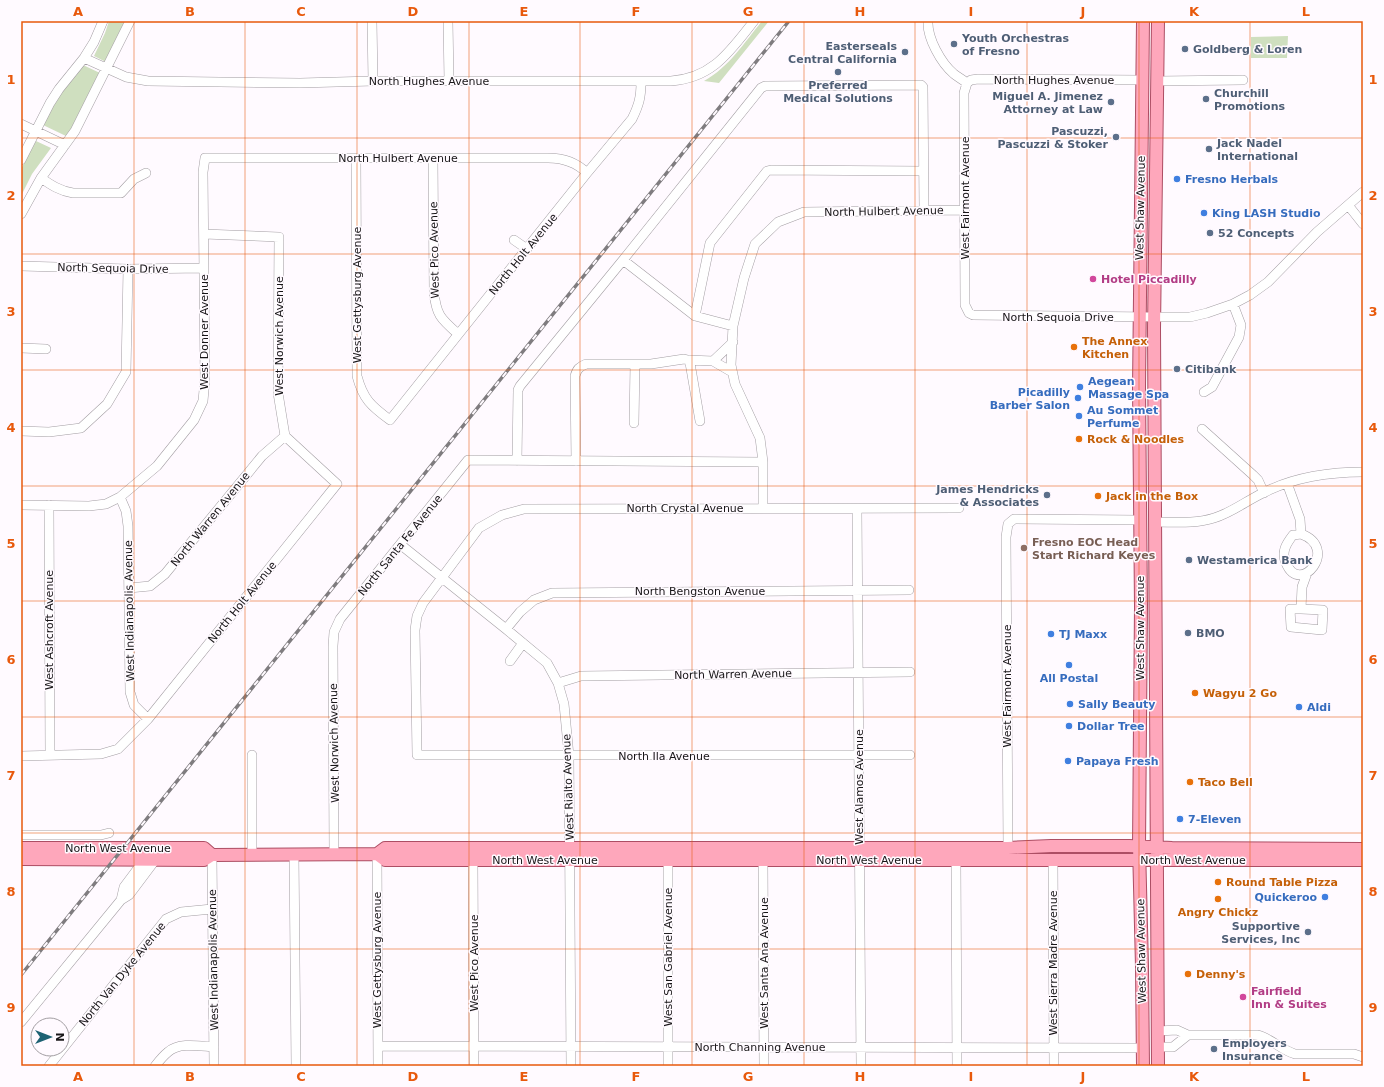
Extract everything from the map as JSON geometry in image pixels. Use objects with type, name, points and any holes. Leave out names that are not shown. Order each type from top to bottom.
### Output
[{"type":"main road","name":"West Shaw Avenue","points":[[1143,21],[1147,317],[1156,522],[1158,1066]]},
{"type":"main road","points":[[1150,21],[1149,73],[1151,78],[1157,81]]},
{"type":"main road","name":"West Shaw Avenue","points":[[1143,1066],[1139,846],[1141,606],[1139,388],[1147,317],[1156,180],[1158,21]]},
{"type":"main road","points":[[1143,80],[1151,88],[1150,144],[1156,180]]},
{"type":"main road","points":[[1140,474],[1148,480],[1149,514],[1152,520],[1156,522]]},
{"type":"main road","points":[[1140,520],[1148,527],[1149,573],[1156,581]]},
{"type":"main road","points":[[1141,606],[1148,611],[1148,654],[1157,676]]},
{"type":"main road","points":[[1140,699],[1149,706],[1151,720],[1157,724]]},
{"type":"main road","name":"North West Avenue","points":[[668,854],[763,860],[859,854],[1051,846],[1363,849]]},
{"type":"main road","name":"North West Avenue","points":[[21,848],[204,848],[212,855]]},
{"type":"main road","points":[[151,859],[150,855],[170,854],[176,848]]},
{"type":"main road","name":"North West Avenue","points":[[21,859],[204,860],[212,855],[377,854],[385,848],[569,854],[859,854],[933,860],[1363,860]]},
{"type":"main road","points":[[933,860],[947,855],[1000,854],[1006,852],[1008,848]]},
{"type":"main road","points":[[1283,861],[1288,856],[1292,855],[1331,854],[1338,849]]},
{"type":"main road","name":"North West Avenue","points":[[377,854],[385,860],[473,860],[569,854]]},
{"type":"main road","points":[[1142,967],[1151,998],[1151,1038],[1152,1042],[1159,1047]]},
{"type":"main road","points":[[1143,1048],[1149,1053],[1151,1066]]},
{"type":"street","points":[[21,160],[50,103],[59,89],[84,58],[94,42],[103,21]]},
{"type":"street","points":[[21,214],[41,178],[75,131],[130,21]]},
{"type":"street","points":[[372,21],[373,81]]},
{"type":"street","points":[[448,21],[449,81]]},
{"type":"street","name":"North Hughes Avenue","points":[[84,58],[126,77],[148,81],[300,83],[373,81],[641,82],[682,80],[702,73],[727,55],[754,21]]},
{"type":"street","points":[[928,21],[927,30],[936,52],[953,73],[967,83]]},
{"type":"street","name":"North Hughes Avenue","points":[[967,83],[971,80],[978,79],[1143,80]]},
{"type":"street","points":[[1157,81],[1243,80]]},
{"type":"street","name":"North Holt Avenue","points":[[390,420],[587,173],[632,119],[641,97],[641,82]]},
{"type":"street","name":"West Fairmont Avenue","points":[[967,83],[964,93],[965,305],[969,313]]},
{"type":"street","points":[[763,462],[517,461],[518,390],[761,88],[765,86],[921,85],[923,87],[924,210]]},
{"type":"street","points":[[21,124],[65,145]]},
{"type":"street","name":"North Hulbert Avenue","points":[[205,158],[554,158],[567,160],[574,163],[587,173]]},
{"type":"street","name":"West Donner Avenue","points":[[120,497],[156,466],[194,420],[201,407],[205,379],[203,172],[205,158]]},
{"type":"street","name":"West Gettysburg Avenue","points":[[356,158],[357,376],[360,388],[366,399],[376,410],[390,420]]},
{"type":"street","name":"West Pico Avenue","points":[[433,158],[435,305],[443,322],[458,334]]},
{"type":"street","points":[[695,316],[710,243],[767,171],[923,171]]},
{"type":"street","points":[[41,178],[55,188],[72,193],[121,193],[134,179],[146,173]]},
{"type":"street","name":"North Sequoia Drive","points":[[969,313],[978,316],[1147,317],[1196,316],[1207,313],[1233,304],[1250,295],[1268,282],[1317,232],[1363,192]]},
{"type":"street","points":[[1348,205],[1363,224]]},
{"type":"street","name":"North Hulbert Avenue","points":[[733,326],[744,278],[755,244],[778,222],[804,212],[965,210]]},
{"type":"street","name":"West Norwich Avenue","points":[[204,234],[279,237],[278,393],[285,436]]},
{"type":"street","points":[[514,240],[527,249]]},
{"type":"street","points":[[624,260],[695,316],[733,326],[731,354],[732,372],[735,384],[760,438],[763,462],[763,508]]},
{"type":"street","name":"North Sequoia Drive","points":[[21,266],[128,269],[204,268]]},
{"type":"street","points":[[21,431],[49,432],[81,428],[107,404],[126,372],[128,269]]},
{"type":"street","points":[[1204,392],[1212,387],[1239,336],[1241,325],[1233,304]]},
{"type":"street","points":[[713,361],[733,342]]},
{"type":"street","points":[[21,348],[46,349]]},
{"type":"street","points":[[576,461],[575,376],[577,370],[581,366],[586,364],[651,364],[684,359],[713,361],[732,372]]},
{"type":"street","points":[[688,360],[690,363],[700,421]]},
{"type":"street","points":[[634,423],[635,364]]},
{"type":"street","points":[[1202,429],[1258,480],[1264,493]]},
{"type":"street","name":"North Holt Avenue","points":[[148,719],[337,484],[285,436]]},
{"type":"street","name":"North Warren Avenue","points":[[129,588],[150,586],[165,574],[262,456],[285,436]]},
{"type":"street","name":"North Santa Fe Avenue","points":[[334,632],[340,619],[468,460],[517,461]]},
{"type":"street","points":[[1156,522],[1191,522],[1213,518],[1264,493],[1308,476],[1363,472]]},
{"type":"street","points":[[1287,483],[1300,519],[1301,534]]},
{"type":"street","points":[[21,505],[89,506],[106,504],[120,497]]},
{"type":"street","name":"West Indianapolis Avenue","points":[[120,497],[126,511],[128,526],[131,697],[136,708],[148,719]]},
{"type":"street","name":"West Ashcroft Avenue","points":[[49,505],[50,755]]},
{"type":"street","name":"North Crystal Avenue","points":[[442,579],[479,528],[502,515],[524,509],[959,508]]},
{"type":"street","name":"West Alamos Avenue","points":[[857,509],[861,1066]]},
{"type":"street","name":"West Fairmont Avenue","points":[[1008,848],[1006,537],[1008,524],[1014,519],[1140,520]]},
{"type":"street","points":[[1294,574],[1302,575],[1307,573],[1314,568],[1317,562],[1317,550],[1314,543],[1307,536],[1301,534],[1293,535],[1286,544],[1284,550],[1285,562],[1294,574],[1297,583],[1302,587]]},
{"type":"street","name":"West Rialto Avenue","points":[[401,545],[547,663],[558,683],[564,704],[568,756],[571,1066]]},
{"type":"street","points":[[1301,609],[1302,587],[1307,573]]},
{"type":"street","name":"North Ila Avenue","points":[[442,579],[423,603],[417,616],[415,630],[417,755],[910,755]]},
{"type":"street","name":"North Bengston Avenue","points":[[506,629],[520,612],[534,600],[552,592],[909,590]]},
{"type":"street","name":"West Norwich Avenue","points":[[334,632],[334,854]]},
{"type":"street","points":[[510,661],[523,643]]},
{"type":"street","name":"North Warren Avenue","points":[[558,683],[581,676],[910,672]]},
{"type":"street","points":[[21,756],[102,754],[118,749],[148,719]]},
{"type":"street","points":[[252,755],[252,854]]},
{"type":"street","points":[[21,836],[101,835],[108,833]]},
{"type":"street","points":[[294,854],[296,1066]]},
{"type":"street","name":"West Gettysburg Avenue","points":[[377,854],[378,1066]]},
{"type":"street","name":"West San Gabriel Avenue","points":[[668,854],[668,1066]]},
{"type":"street","name":"West Indianapolis Avenue","points":[[212,855],[214,1066]]},
{"type":"street","points":[[21,1022],[121,900],[124,887],[151,859]]},
{"type":"street","name":"West Pico Avenue","points":[[473,860],[474,1066]]},
{"type":"street","name":"West Santa Ana Avenue","points":[[763,860],[764,1066]]},
{"type":"street","points":[[956,860],[957,1066]]},
{"type":"street","name":"West Sierra Madre Avenue","points":[[1053,860],[1054,1066]]},
{"type":"street","name":"North Van Dyke Avenue","points":[[49,1066],[166,919],[181,912],[212,909]]},
{"type":"street","points":[[1158,1031],[1178,1030],[1188,1035],[1257,1034],[1295,1054],[1354,1054],[1363,1057]]},
{"type":"street","points":[[1159,1047],[1173,1046],[1188,1035]]},
{"type":"street","name":"North Channing Avenue","points":[[378,1046],[1143,1048]]},
{"type":"street","points":[[155,1066],[166,1053],[175,1047],[214,1047]]},
{"type":"green space","points":[[109,21],[125,21],[106,62],[94,56]]},
{"type":"green space","points":[[762,21],[769,21],[719,83],[704,81],[729,62]]},
{"type":"green space","points":[[1288,36],[1287,58],[1251,58],[1251,37]]},
{"type":"green space","points":[[83,65],[100,73],[74,125],[66,136],[43,125],[60,94]]},
{"type":"green space","points":[[36,141],[51,148],[32,174],[21,196],[21,169]]},
{"type":"railway","points":[[21,975],[789,21]]},
{"type":"place","name":"Youth Orchestras of Fresno","points":[[954,44]]},
{"type":"place","name":"Goldberg & Loren","points":[[1185,49]]},
{"type":"place","name":"Easterseals Central California","points":[[905,52]]},
{"type":"place","name":"Preferred Medical Solutions","points":[[838,72]]},
{"type":"place","name":"Churchill Promotions","points":[[1206,99]]},
{"type":"place","name":"Miguel A. Jimenez Attorney at Law","points":[[1111,102]]},
{"type":"place","name":"Pascuzzi, Pascuzzi & Stoker","points":[[1116,137]]},
{"type":"place","name":"Jack Nadel International","points":[[1209,149]]},
{"type":"place","name":"Fresno Herbals","points":[[1177,179]]},
{"type":"place","name":"King LASH Studio","points":[[1204,213]]},
{"type":"place","name":"52 Concepts","points":[[1210,233]]},
{"type":"place","name":"Hotel Piccadilly","points":[[1093,279]]},
{"type":"place","name":"The Annex Kitchen","points":[[1074,347]]},
{"type":"place","name":"Citibank","points":[[1177,369]]},
{"type":"place","name":"Aegean Massage Spa","points":[[1080,387]]},
{"type":"place","name":"Picadilly Barber Salon","points":[[1078,398]]},
{"type":"place","name":"Au Sommet Perfume","points":[[1079,416]]},
{"type":"place","name":"Rock & Noodles","points":[[1079,439]]},
{"type":"place","name":"James Hendricks & Associates","points":[[1047,495]]},
{"type":"place","name":"Jack in the Box","points":[[1098,496]]},
{"type":"place","name":"Fresno EOC Head Start Richard Keyes","points":[[1024,548]]},
{"type":"place","name":"Westamerica Bank","points":[[1189,560]]},
{"type":"place","name":"BMO","points":[[1188,633]]},
{"type":"place","name":"TJ Maxx","points":[[1051,634]]},
{"type":"place","name":"All Postal","points":[[1069,665]]},
{"type":"place","name":"Wagyu 2 Go","points":[[1195,693]]},
{"type":"place","name":"Sally Beauty","points":[[1070,704]]},
{"type":"place","name":"Aldi","points":[[1299,707]]},
{"type":"place","name":"Dollar Tree","points":[[1069,726]]},
{"type":"place","name":"Papaya Fresh","points":[[1068,761]]},
{"type":"place","name":"Taco Bell","points":[[1190,782]]},
{"type":"place","name":"7-Eleven","points":[[1180,819]]},
{"type":"place","name":"Round Table Pizza","points":[[1218,882]]},
{"type":"place","name":"Quickeroo","points":[[1325,897]]},
{"type":"place","name":"Angry Chickz","points":[[1218,899]]},
{"type":"place","name":"Supportive Services, Inc","points":[[1308,932]]},
{"type":"place","name":"Denny's","points":[[1188,974]]},
{"type":"place","name":"Fairfield Inn & Suites","points":[[1243,997]]},
{"type":"place","name":"Employers Insurance","points":[[1214,1049]]}]
